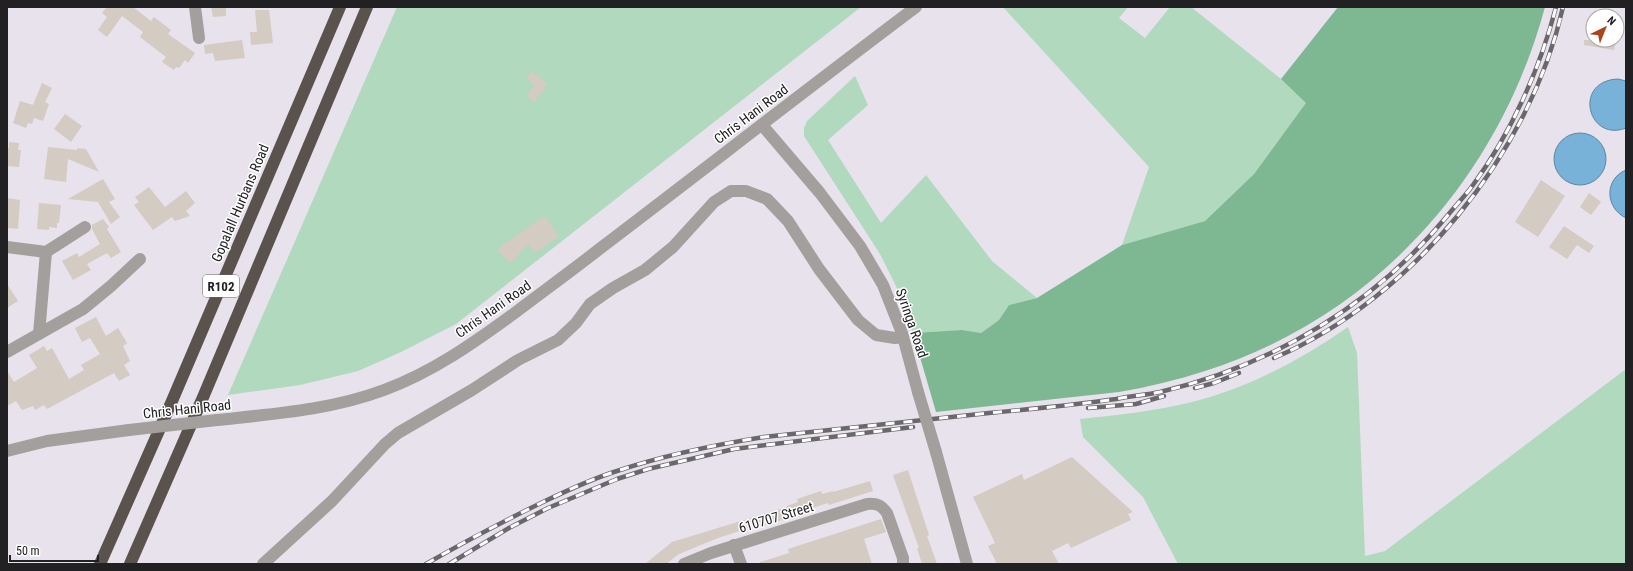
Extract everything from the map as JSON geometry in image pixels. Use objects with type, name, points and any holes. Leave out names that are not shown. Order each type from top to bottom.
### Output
[{"type":"highway","name":"Gopalall Hurbans Road","points":[[100,564],[169,408],[340,7]]},
{"type":"highway","name":"R102","points":[[130,564],[204,395],[367,7]]},
{"type":"street","points":[[194,7],[199,38]]},
{"type":"street","name":"Chris Hani Road","points":[[7,451],[47,441],[318,408],[352,400],[384,390],[418,375],[442,362],[485,334],[572,270],[916,7]]},
{"type":"street","name":"Syringa Road","points":[[762,125],[820,193],[860,246],[883,285],[903,337],[967,564]]},
{"type":"street","points":[[263,564],[332,501],[385,444],[398,433],[472,390],[518,360],[558,340],[576,323],[590,304],[613,288],[644,270],[673,247],[714,202],[731,191],[746,191],[768,199],[788,221],[819,269],[858,320],[876,335],[895,338],[903,337]]},
{"type":"street","points":[[7,247],[46,252],[85,227]]},
{"type":"street","points":[[39,334],[46,252]]},
{"type":"street","points":[[7,352],[83,309],[111,286],[140,258]]},
{"type":"street","name":"610707 Street","points":[[684,564],[734,545],[867,504],[879,505],[887,513],[903,558],[903,564]]},
{"type":"street","points":[[734,545],[740,564]]},
{"type":"green space","points":[[397,7],[861,7],[456,324],[401,352],[358,371],[300,385],[228,395]]},
{"type":"green space","points":[[1003,7],[1128,7],[1119,18],[1145,38],[1170,7],[1191,7],[1281,79],[1307,103],[1254,174],[1205,221],[1122,245],[1149,167]]},
{"type":"green space","points":[[1338,7],[1545,7],[1524,70],[1496,128],[1462,183],[1422,233],[1375,277],[1323,315],[1267,347],[1205,371],[1162,383],[1119,392],[936,412],[913,333],[962,330],[981,333],[999,320],[1009,305],[1037,298],[1122,245],[1205,221],[1254,174],[1306,103],[1281,79]]},
{"type":"green space","points":[[855,76],[868,105],[828,140],[881,223],[926,175],[992,261],[1037,298],[1009,305],[999,320],[981,333],[962,330],[913,333],[896,286],[880,254],[804,136],[804,128],[807,121]]},
{"type":"green space","points":[[1348,327],[1357,353],[1365,556],[1385,551],[1626,369],[1626,564],[1178,564],[1143,497],[1083,437],[1080,419],[1164,408],[1192,402],[1234,389],[1293,362]]},
{"type":"water","points":[[1618,79],[1626,81],[1626,128],[1613,130],[1602,127],[1595,120],[1590,110],[1590,99],[1594,90],[1604,82]]},
{"type":"water","points":[[1580,133],[1590,135],[1598,141],[1604,149],[1606,159],[1604,169],[1598,177],[1590,183],[1580,185],[1570,183],[1562,177],[1556,169],[1554,159],[1556,149],[1562,141],[1570,135]]},
{"type":"water","points":[[1626,170],[1626,218],[1614,208],[1610,194],[1614,180],[1619,174]]},
{"type":"building","points":[[107,7],[133,7],[151,21],[154,17],[171,30],[168,34],[195,53],[188,63],[185,60],[179,68],[176,67],[174,70],[162,62],[166,57],[140,37],[143,32],[122,16],[107,37],[98,30],[107,17],[102,13]]},
{"type":"building","points":[[211,7],[226,7],[226,16],[213,17]]},
{"type":"building","points":[[255,10],[269,10],[273,43],[251,45],[250,32],[257,32]]},
{"type":"building","points":[[242,40],[245,58],[215,61],[213,53],[205,54],[204,45]]},
{"type":"building","points":[[1602,48],[1614,48],[1614,50]]},
{"type":"building","points":[[532,71],[548,84],[534,102],[526,96],[534,85],[526,78]]},
{"type":"building","points":[[42,83],[52,88],[45,102],[49,104],[43,121],[34,118],[32,124],[28,123],[26,128],[13,123],[20,101],[33,105]]},
{"type":"building","points":[[65,114],[82,126],[71,142],[54,129]]},
{"type":"building","points":[[9,142],[19,143],[18,150],[21,150],[19,167],[7,166],[7,148],[9,148]]},
{"type":"building","points":[[48,147],[77,150],[77,148],[86,149],[99,172],[68,159],[66,182],[44,179]]},
{"type":"building","points":[[103,179],[115,199],[109,202],[120,217],[111,224],[98,202],[68,199]]},
{"type":"building","points":[[1541,180],[1565,196],[1538,237],[1515,222]]},
{"type":"building","points":[[149,187],[165,207],[186,191],[195,203],[186,211],[190,216],[175,221],[172,217],[153,230],[134,205],[139,202],[135,197]]},
{"type":"building","points":[[1589,193],[1601,202],[1591,215],[1580,207]]},
{"type":"building","points":[[7,198],[20,200],[18,229],[7,228]]},
{"type":"building","points":[[39,203],[61,205],[57,228],[49,227],[49,230],[37,229]]},
{"type":"building","points":[[544,216],[559,236],[535,253],[528,244],[511,263],[497,251],[506,241],[507,242]]},
{"type":"building","points":[[103,219],[109,227],[107,229],[121,252],[111,258],[107,253],[87,264],[91,270],[73,280],[62,261],[77,253],[79,257],[100,244],[92,229],[92,225]]},
{"type":"building","points":[[1564,226],[1594,246],[1589,253],[1577,245],[1567,259],[1549,247]]},
{"type":"building","points":[[7,284],[18,301],[7,308]]},
{"type":"building","points":[[96,317],[106,336],[118,328],[127,343],[123,346],[130,361],[124,365],[130,375],[119,381],[114,373],[47,409],[44,405],[35,410],[33,406],[22,410],[16,401],[7,406],[7,371],[14,382],[37,368],[29,355],[44,346],[47,351],[52,348],[69,379],[84,370],[81,365],[100,354],[90,338],[82,342],[75,328]]},
{"type":"building","points":[[1072,457],[1133,512],[1128,514],[1131,520],[1071,548],[1068,543],[1052,551],[1059,564],[997,564],[988,546],[995,543],[973,497],[1022,474],[1024,480]]},
{"type":"building","points":[[908,470],[929,535],[927,536],[937,564],[922,564],[917,548],[919,548],[893,475]]},
{"type":"building","points":[[870,481],[873,491],[829,505],[828,503],[797,513],[798,515],[718,538],[679,554],[666,564],[645,564],[672,542],[787,507],[798,502],[797,499],[821,491],[822,494],[833,492]]},
{"type":"building","points":[[881,519],[886,532],[864,539],[872,564],[760,564],[760,562],[789,553],[788,549]]},
{"type":"railway","points":[[426,564],[497,525],[579,486],[617,471],[671,455],[764,437],[1069,405],[1155,393],[1202,380],[1242,366],[1281,348],[1319,327],[1388,277],[1419,247],[1473,185],[1500,144],[1523,100],[1542,54],[1556,7]]},
{"type":"railway","points":[[1274,358],[1325,332],[1373,299],[1417,260],[1458,216],[1493,167],[1523,116],[1547,62],[1563,7]]},
{"type":"railway","points":[[1195,388],[1214,383],[1239,373]]},
{"type":"railway","points":[[1088,408],[1136,404],[1164,396]]},
{"type":"railway","points":[[449,564],[509,528],[548,508],[617,479],[648,469],[734,449],[913,427]]}]
